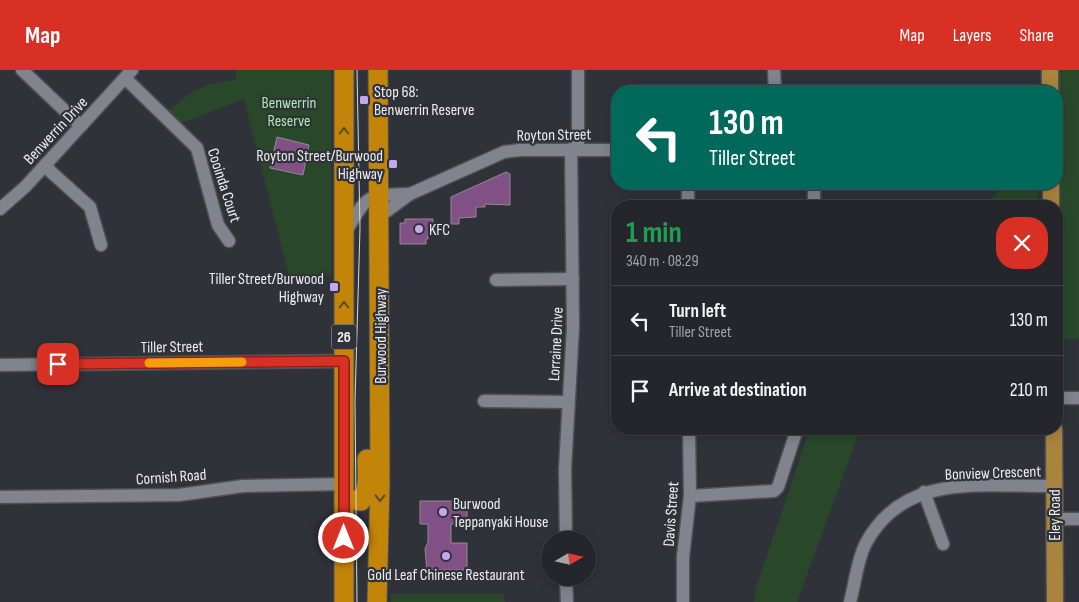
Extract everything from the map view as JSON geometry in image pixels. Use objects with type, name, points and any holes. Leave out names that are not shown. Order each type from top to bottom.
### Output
[{"type":"highway","name":"26","points":[[344,70],[344,602]]},
{"type":"highway","name":"Burwood Highway","points":[[377,602],[380,397],[378,70]]},
{"type":"highway","points":[[344,491],[361,501],[366,494],[367,432],[380,397]]},
{"type":"main road","points":[[1050,70],[1050,85]]},
{"type":"main road","name":"Eley Road","points":[[1054,435],[1055,602]]},
{"type":"street","points":[[22,70],[81,126]]},
{"type":"street","name":"Lorraine Drive","points":[[566,531],[565,469],[573,328],[574,150],[578,70]]},
{"type":"street","points":[[774,70],[775,85]]},
{"type":"street","name":"Benwerrin Drive","points":[[0,209],[46,164],[129,74]]},
{"type":"street","name":"Cooinda Court","points":[[129,74],[197,148],[218,226],[229,241]]},
{"type":"street","name":"Royton Street","points":[[380,216],[410,194],[504,152],[611,150]]},
{"type":"street","points":[[46,164],[50,171],[90,207],[101,245]]},
{"type":"street","points":[[344,233],[360,205],[380,194]]},
{"type":"street","name":"Royton Street","points":[[380,194],[410,194]]},
{"type":"street","points":[[496,280],[573,279]]},
{"type":"street","name":"Tiller Street","points":[[0,365],[344,361]]},
{"type":"street","points":[[1063,398],[1079,398]]},
{"type":"street","points":[[484,401],[568,402]]},
{"type":"street","name":"Davis Street","points":[[683,602],[683,557],[690,496],[689,435]]},
{"type":"street","points":[[690,496],[768,493],[774,491],[778,487],[796,435]]},
{"type":"street","name":"Cornish Road","points":[[0,497],[179,495],[243,486],[344,491]]},
{"type":"street","name":"Bonview Crescent","points":[[850,602],[865,545],[881,520],[901,503],[924,492],[947,487],[1054,486]]},
{"type":"street","points":[[924,492],[943,544]]},
{"type":"street","points":[[1054,519],[1079,519]]},
{"type":"street","points":[[566,586],[567,602]]},
{"type":"green space","name":"Benwerrin Reserve","points":[[235,70],[331,70],[331,275],[289,276],[244,99],[182,123],[169,111],[184,98],[208,85],[236,80]]},
{"type":"green space","points":[[1057,70],[1079,70],[1079,339],[1063,339],[1063,200],[1060,200],[1060,190],[1063,190],[1063,85],[1057,85]]},
{"type":"green space","points":[[999,190],[1038,190],[1038,200],[991,200]]},
{"type":"green space","points":[[808,435],[858,435],[797,602],[754,602],[757,585]]},
{"type":"green space","points":[[391,594],[504,594],[505,602],[391,602]]},
{"type":"building","points":[[277,137],[309,145],[303,175],[270,168]]},
{"type":"building","points":[[506,172],[510,174],[510,205],[485,204],[485,207],[476,207],[476,217],[459,218],[459,224],[451,224],[451,197]]},
{"type":"building","name":"KFC","points":[[405,219],[433,219],[433,230],[428,231],[426,244],[400,244],[400,223],[405,223]]},
{"type":"building","points":[[420,501],[467,501],[467,524],[451,524],[451,543],[467,543],[467,570],[427,570],[425,549],[428,542],[428,524],[420,524]]},
{"type":"tram line","points":[[357,70],[360,228],[355,401],[357,602]]},
{"type":"slow traffic","points":[[149,363],[242,362]]},
{"type":"place","name":"Stop 68: Benwerrin Reserve","points":[[364,100]]},
{"type":"place","name":"Royton Street/Burwood Highway","points":[[393,164]]},
{"type":"place","name":"KFC","points":[[419,229]]},
{"type":"place","name":"Tiller Street/Burwood Highway","points":[[334,287]]},
{"type":"place","name":"Burwood Teppanyaki House","points":[[443,512]]},
{"type":"place","name":"Gold Leaf Chinese Restaurant","points":[[446,556]]},
{"type":"route","points":[[58,364],[344,361],[344,538]]}]
